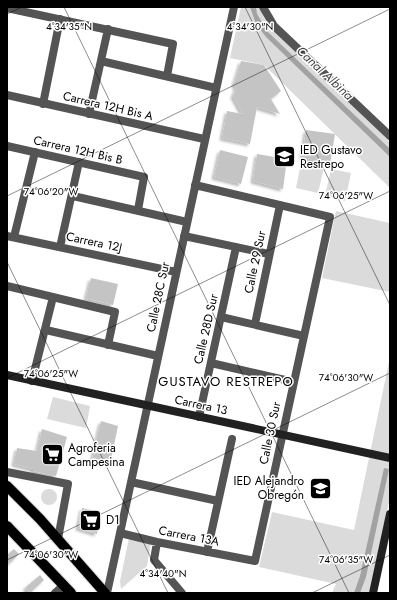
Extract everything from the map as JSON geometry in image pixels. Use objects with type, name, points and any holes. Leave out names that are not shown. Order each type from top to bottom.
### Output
[{"type":"main road","points":[[7,486],[58,539],[106,593]]},
{"type":"main road","points":[[7,526],[71,593]]},
{"type":"street","name":"Calle 28C Sur","points":[[106,593],[216,88],[232,7]]},
{"type":"street","points":[[7,8],[173,44],[167,76]]},
{"type":"street","points":[[263,9],[277,30],[390,136]]},
{"type":"street","points":[[43,104],[60,19]]},
{"type":"street","points":[[89,114],[108,30]]},
{"type":"street","points":[[101,61],[216,88]]},
{"type":"street","name":"Carrera 12H Bis A","points":[[7,96],[204,139]]},
{"type":"street","name":"Carrera 12H Bis B","points":[[7,146],[144,177],[138,210]]},
{"type":"street","points":[[11,236],[35,152]]},
{"type":"street","points":[[60,247],[73,196],[79,162]]},
{"type":"street","points":[[195,185],[280,205]]},
{"type":"street","points":[[73,196],[187,222]]},
{"type":"street","name":"Calle 30 Sur","points":[[255,561],[330,217],[280,205]]},
{"type":"street","name":"Calle 29 Sur","points":[[255,324],[280,205]]},
{"type":"street","name":"Carrera 12J","points":[[11,236],[176,272]]},
{"type":"street","points":[[184,236],[269,254]]},
{"type":"street","name":"Calle 28D Sur","points":[[199,417],[236,247]]},
{"type":"street","points":[[7,286],[115,312],[108,345]]},
{"type":"street","points":[[32,381],[46,330],[53,297]]},
{"type":"street","points":[[221,317],[304,336]]},
{"type":"street","points":[[46,330],[158,356]]},
{"type":"street","points":[[211,363],[294,382]]},
{"type":"street","name":"Carrera 13","points":[[7,375],[390,458]]},
{"type":"street","points":[[207,552],[232,439]]},
{"type":"street","points":[[7,472],[68,484],[58,539]]},
{"type":"street","points":[[131,482],[218,501]]},
{"type":"street","points":[[373,593],[390,518]]},
{"type":"street","name":"Carrera 13A","points":[[120,533],[157,542],[255,561]]},
{"type":"street","points":[[157,542],[154,560],[182,593]]},
{"type":"street","points":[[55,593],[64,585]]},
{"type":"shaded area","points":[[241,7],[260,7],[264,18],[271,28],[390,142],[390,188],[264,65],[230,58]]},
{"type":"shaded area","points":[[250,7],[256,7],[257,14],[268,32],[390,149],[390,157],[266,37],[256,24]]},
{"type":"shaded area","points":[[302,158],[325,163],[318,193],[296,188]]},
{"type":"shaded area","points":[[331,169],[351,173],[345,201],[325,196]]},
{"type":"shaded area","points":[[336,211],[390,223],[390,292],[322,278]]},
{"type":"shaded area","points":[[390,357],[390,498],[369,593],[332,593],[336,584],[259,567],[272,512],[354,530]]},
{"type":"shaded area","points":[[53,397],[90,406],[86,428],[47,419]]},
{"type":"shaded area","points":[[384,468],[389,469],[366,577],[360,593],[354,593],[360,576]]},
{"type":"shaded area","points":[[46,489],[52,489],[57,494],[55,503],[52,505],[46,505],[41,500],[41,494]]},
{"type":"shaded area","points":[[129,538],[151,543],[147,566],[121,589],[120,581]]},
{"type":"building","points":[[241,61],[264,65],[281,91],[271,99],[280,114],[257,107],[250,144],[222,138],[227,111],[243,114],[233,96],[236,88],[234,84]]},
{"type":"building","points":[[306,130],[335,134],[330,164],[302,158]]},
{"type":"building","points":[[220,150],[248,157],[241,184],[214,177]]},
{"type":"building","points":[[257,154],[287,159],[283,189],[253,181]]},
{"type":"building","points":[[91,278],[118,284],[113,305],[86,298]]},
{"type":"building","points":[[101,421],[118,426],[110,464],[92,460]]},
{"type":"building","points":[[42,429],[67,437],[56,476],[33,471],[33,469],[14,464],[17,448],[37,451]]},
{"type":"building","name":"D1","points":[[82,508],[101,512],[97,534],[78,528]]},
{"type":"building","points":[[14,549],[19,554],[10,563],[7,560],[7,555]]},
{"type":"building","points":[[40,575],[44,580],[30,593],[25,588]]},
{"type":"place","name":"IED Gustavo Restrepo","points":[[285,157]]},
{"type":"place","name":"Agroferia Campesina","points":[[52,455]]},
{"type":"place","name":"IED Alejandro Obregón","points":[[320,488]]},
{"type":"place","name":"D1","points":[[90,520]]},
{"type":"district","name":"GUSTAVO RESTREPO","points":[[226,381]]},
{"type":"water label","name":"Canal Albina","points":[[325,73]]}]
